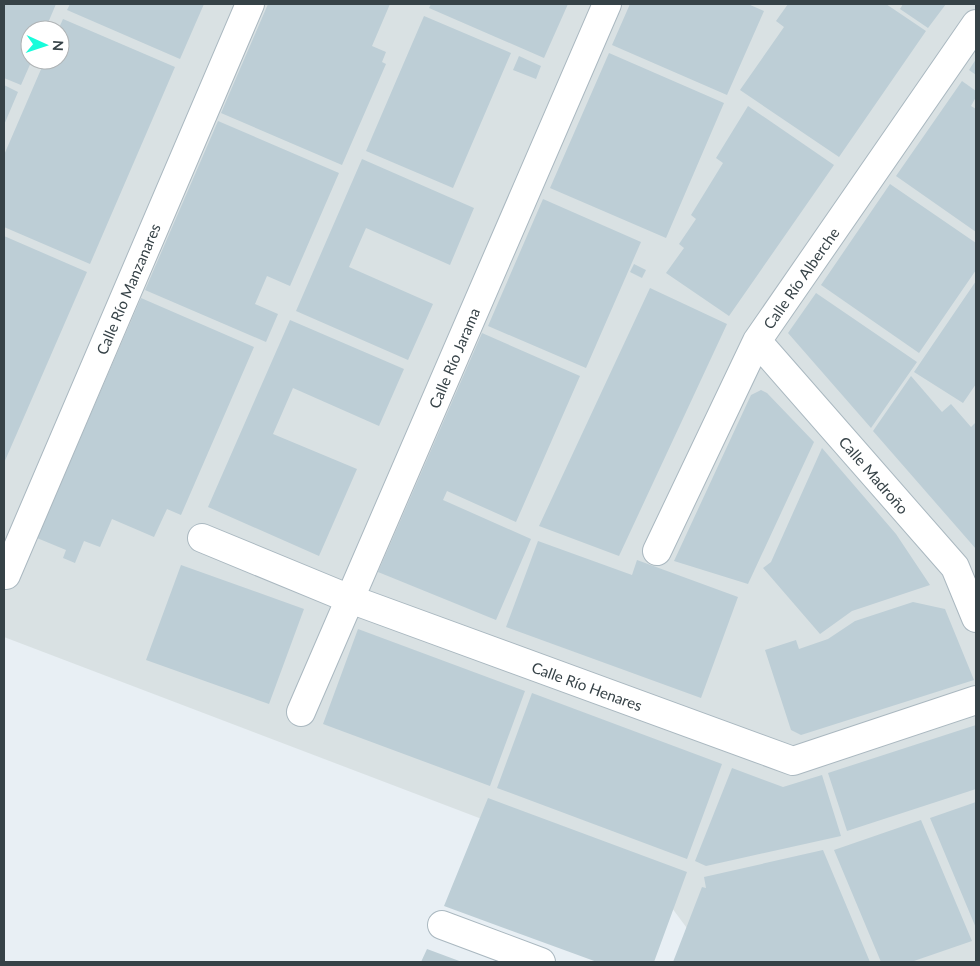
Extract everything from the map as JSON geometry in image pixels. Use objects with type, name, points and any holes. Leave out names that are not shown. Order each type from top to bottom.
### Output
[{"type":"street","name":"Calle Río Manzanares","points":[[5,574],[250,4]]},
{"type":"street","name":"Calle Río Jarama","points":[[301,712],[607,4]]},
{"type":"street","name":"Calle Río Alberche","points":[[657,551],[757,341],[976,24]]},
{"type":"street","name":"Calle Madroño","points":[[757,341],[955,567],[976,618]]},
{"type":"street","name":"Calle Río Henares","points":[[202,538],[350,598],[794,761],[976,700]]},
{"type":"street","points":[[442,925],[541,962]]},
{"type":"shaded area","points":[[4,4],[976,4],[976,962],[712,962],[655,885],[4,637]]},
{"type":"building","points":[[4,4],[56,4],[49,20],[20,20],[20,70],[28,70],[21,85],[4,78]]},
{"type":"building","points":[[70,4],[204,4],[180,59],[67,10]]},
{"type":"building","points":[[268,4],[390,4],[372,46],[386,52],[382,62],[386,64],[342,165],[221,113]]},
{"type":"building","points":[[431,4],[568,4],[544,58],[429,8]]},
{"type":"building","points":[[630,4],[748,4],[764,11],[727,95],[612,45]]},
{"type":"building","points":[[788,4],[886,4],[926,31],[839,157],[740,90],[784,27],[776,21]]},
{"type":"building","points":[[903,4],[946,4],[928,28],[900,9]]},
{"type":"building","points":[[424,16],[511,53],[453,188],[366,151]]},
{"type":"building","points":[[70,22],[175,67],[90,264],[4,227],[4,155],[41,70],[70,70]]},
{"type":"building","points":[[609,53],[724,103],[666,238],[550,188]]},
{"type":"building","points":[[519,56],[541,66],[536,79],[513,70]]},
{"type":"building","points":[[976,59],[976,75],[969,70]]},
{"type":"building","points":[[962,81],[976,91],[976,97],[971,106],[976,109],[976,232],[896,176]]},
{"type":"building","points":[[4,85],[18,92],[4,125]]},
{"type":"building","points":[[748,106],[834,165],[729,316],[666,273],[684,248],[679,244],[696,219],[691,215],[723,163],[716,158]]},
{"type":"building","points":[[218,121],[339,173],[290,286],[267,276],[255,304],[278,314],[266,342],[145,290]]},
{"type":"building","points":[[362,159],[474,208],[450,265],[366,228],[349,267],[433,304],[408,360],[296,311]]},
{"type":"building","points":[[890,184],[976,243],[976,270],[919,353],[821,285]]},
{"type":"building","points":[[543,199],[641,242],[586,368],[488,326]]},
{"type":"building","points":[[4,236],[87,272],[4,463]]},
{"type":"building","points":[[634,264],[646,270],[642,278],[630,272]]},
{"type":"building","points":[[976,281],[976,384],[963,403],[914,372]]},
{"type":"building","points":[[650,288],[727,324],[619,556],[539,526]]},
{"type":"building","points":[[816,293],[917,362],[871,428],[788,333]]},
{"type":"building","points":[[141,298],[254,347],[181,515],[167,509],[154,537],[112,519],[100,547],[84,541],[75,563],[63,558],[66,550],[37,538]]},
{"type":"building","points":[[290,320],[404,369],[379,426],[293,388],[273,434],[357,469],[319,556],[208,507]]},
{"type":"building","points":[[482,333],[580,376],[516,522],[447,491],[443,500],[531,539],[496,620],[378,572]]},
{"type":"building","points":[[911,376],[942,412],[951,404],[971,427],[976,422],[976,549],[873,431]]},
{"type":"building","points":[[761,390],[767,393],[814,442],[748,584],[674,561],[751,395]]},
{"type":"building","points":[[822,448],[896,534],[930,585],[852,611],[820,634],[763,568],[771,562]]},
{"type":"building","points":[[538,541],[632,575],[637,560],[738,597],[701,698],[506,627]]},
{"type":"building","points":[[181,565],[304,609],[269,704],[146,660]]},
{"type":"building","points":[[913,602],[945,609],[974,680],[801,735],[791,730],[765,650],[796,640],[799,649],[828,639],[855,621]]},
{"type":"building","points":[[358,629],[525,691],[490,786],[323,724]]},
{"type":"building","points":[[532,693],[722,764],[687,859],[497,788]]},
{"type":"building","points":[[976,725],[976,789],[847,831],[828,773]]},
{"type":"building","points":[[732,768],[783,787],[822,775],[841,836],[706,866],[695,861]]},
{"type":"building","points":[[488,798],[687,872],[654,962],[597,962],[444,906]]},
{"type":"building","points":[[976,802],[976,928],[930,818]]},
{"type":"building","points":[[921,820],[972,941],[911,962],[881,962],[834,850]]},
{"type":"building","points":[[823,850],[870,962],[673,962],[702,887],[706,888],[704,877]]},
{"type":"building","points":[[427,949],[462,962],[421,962]]}]
